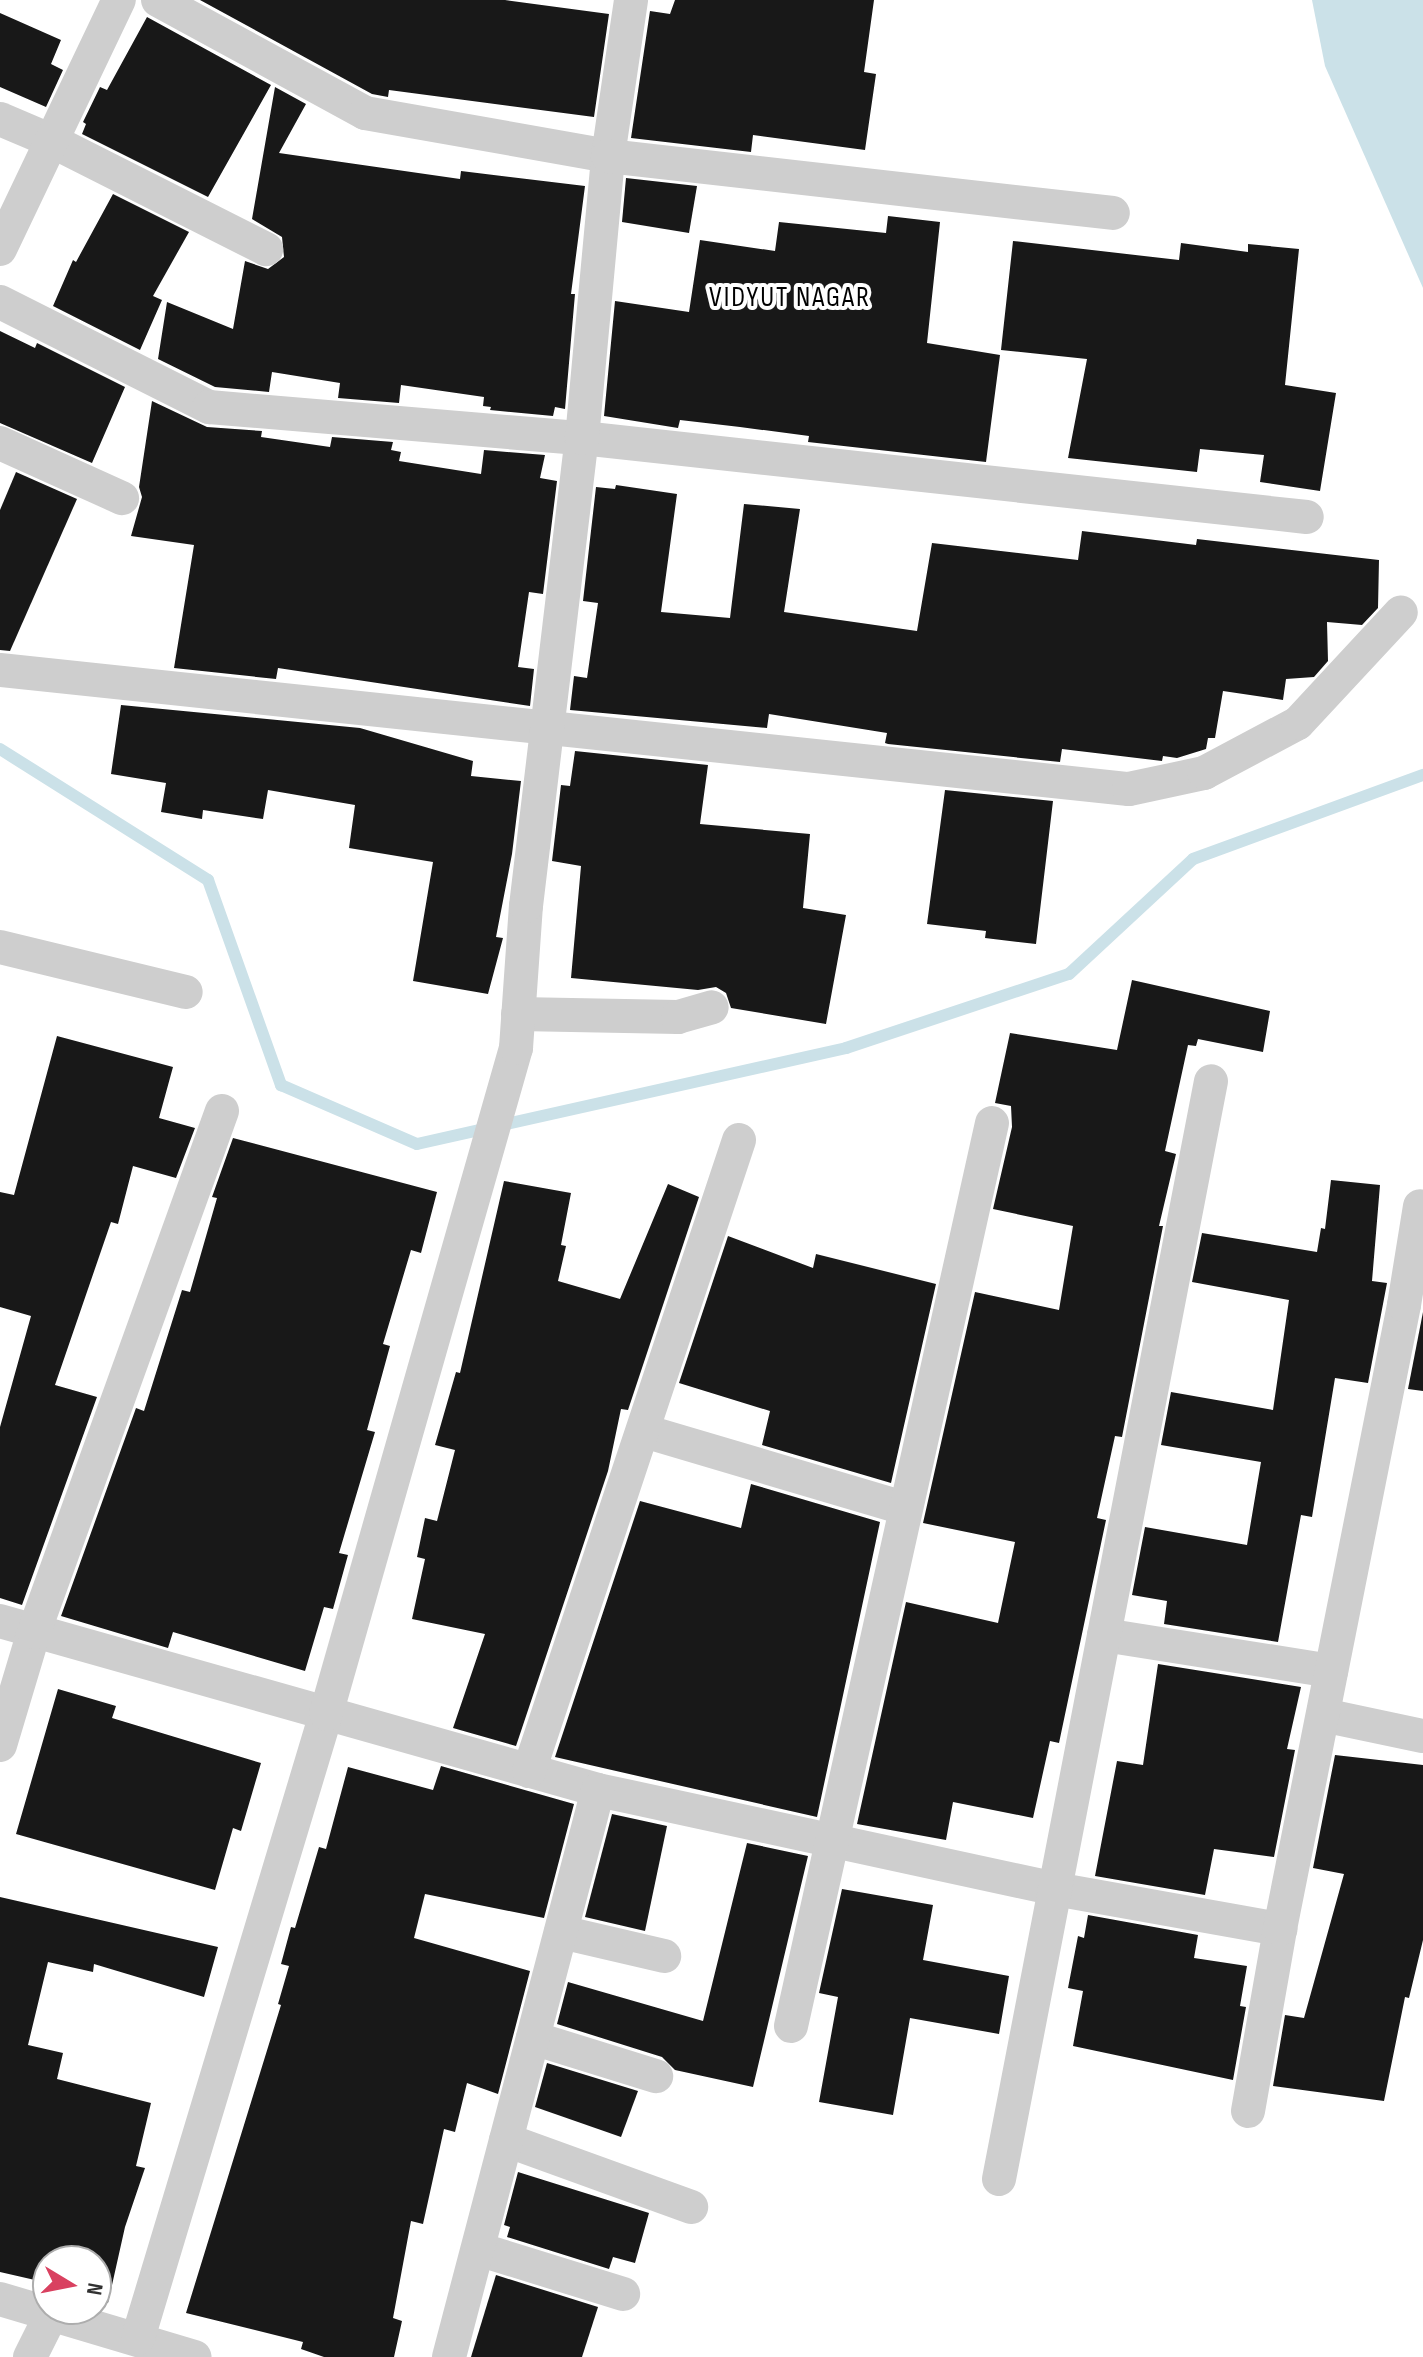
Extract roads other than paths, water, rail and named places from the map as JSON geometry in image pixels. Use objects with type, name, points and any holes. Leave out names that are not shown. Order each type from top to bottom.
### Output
[{"type":"street","points":[[0,249],[119,0]]},
{"type":"street","points":[[158,0],[365,113],[608,156],[1113,213]]},
{"type":"street","points":[[138,2338],[326,1714],[479,1182],[517,1031],[526,906],[582,438],[608,156],[631,0]]},
{"type":"street","points":[[0,119],[52,141],[266,249]]},
{"type":"street","points":[[0,302],[209,407],[582,438],[1307,517]]},
{"type":"street","points":[[0,443],[122,498]]},
{"type":"street","points":[[0,670],[1129,789],[1204,773],[1298,723],[1401,612]]},
{"type":"street","points":[[0,947],[186,992]]},
{"type":"street","points":[[517,1031],[678,1017],[712,1007]]},
{"type":"street","points":[[999,2179],[1211,1081]]},
{"type":"street","points":[[0,1745],[34,1632],[222,1111]]},
{"type":"street","points":[[791,2026],[992,1123]]},
{"type":"street","points":[[529,1771],[739,1140]]},
{"type":"street","points":[[1248,2111],[1280,1929],[1404,1305],[1420,1206]]},
{"type":"street","points":[[644,1431],[904,1508]]},
{"type":"street","points":[[0,1621],[598,1790],[1055,1889],[1280,1929]]},
{"type":"street","points":[[1104,1635],[1331,1671]]},
{"type":"street","points":[[1323,1715],[1423,1736]]},
{"type":"street","points":[[449,2357],[598,1790]]},
{"type":"street","points":[[561,1932],[664,1956]]},
{"type":"street","points":[[533,2038],[656,2076]]},
{"type":"street","points":[[506,2140],[691,2207]]},
{"type":"street","points":[[478,2249],[623,2294]]},
{"type":"street","points":[[0,2299],[32,2308]]},
{"type":"street","points":[[30,2357],[46,2325]]},
{"type":"street","points":[[93,2325],[195,2357]]},
{"type":"water","points":[[1312,0],[1423,0],[1423,288],[1325,66]]},
{"type":"waterway","points":[[0,749],[208,880],[281,1085],[417,1144],[846,1048],[1069,974],[1193,859],[1423,775]]},
{"type":"district","name":"VIDYUT NAGAR","points":[[790,298]]}]
